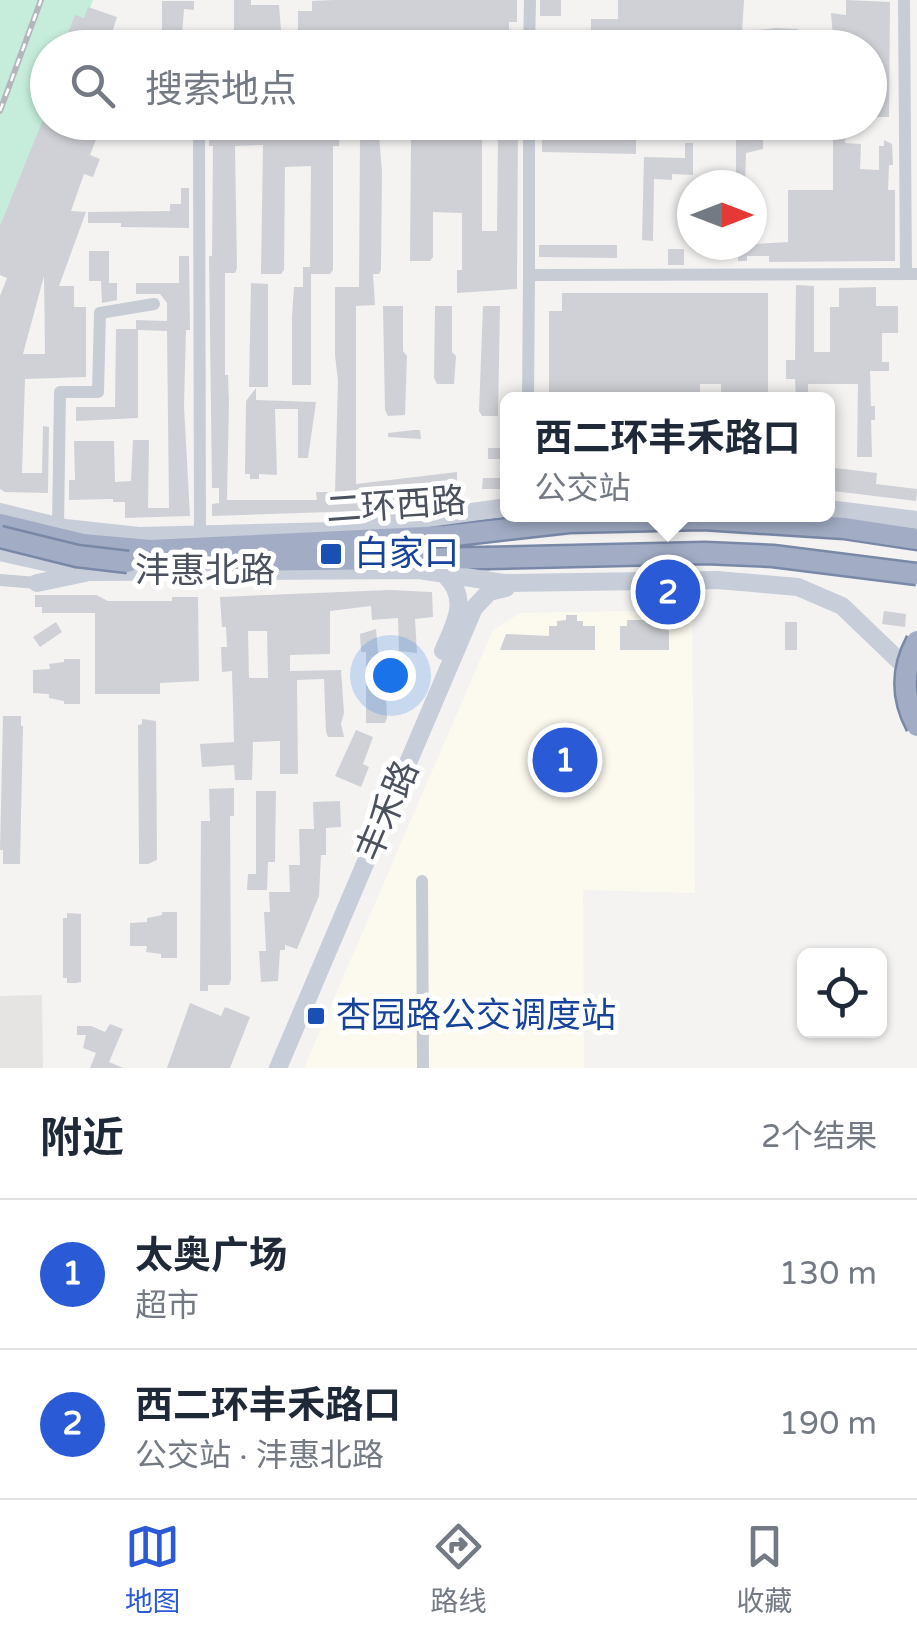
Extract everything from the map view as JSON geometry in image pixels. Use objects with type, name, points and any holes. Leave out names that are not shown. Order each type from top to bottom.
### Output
[{"type":"highway","name":"二环西路","points":[[0,524],[82,544],[150,550],[358,542],[569,522]]},
{"type":"highway","name":"二环西路","points":[[750,522],[917,537]]},
{"type":"highway","points":[[263,534],[358,542]]},
{"type":"highway","name":"二环西路","points":[[0,537],[76,556],[128,562],[446,568],[487,558],[706,553],[773,556],[917,574]]},
{"type":"highway","points":[[418,570],[446,568]]},
{"type":"highway","points":[[917,641],[908,657],[904,688],[917,726]]},
{"type":"main road","name":"沣惠北路","points":[[0,512],[58,526],[139,536],[368,527],[500,508]]},
{"type":"main road","points":[[835,510],[917,520]]},
{"type":"main road","name":"沣惠北路","points":[[0,552],[89,572],[418,570]]},
{"type":"main road","points":[[34,560],[46,572],[37,583]]},
{"type":"main road","points":[[446,568],[485,582],[717,580],[798,587],[842,606],[917,678]]},
{"type":"main road","name":"丰禾路","points":[[268,1068],[458,614],[458,591],[446,568]]},
{"type":"main road","points":[[37,583],[89,572]]},
{"type":"main road","name":"丰禾路","points":[[278,1068],[474,608],[489,592],[526,583]]},
{"type":"street","points":[[530,0],[530,30]]},
{"type":"street","points":[[529,275],[911,274],[904,0]]},
{"type":"street","points":[[199,140],[200,535]]},
{"type":"street","points":[[528,392],[529,140]]},
{"type":"street","points":[[58,526],[60,392],[98,392],[100,313],[154,304]]},
{"type":"street","points":[[0,580],[37,583]]},
{"type":"street","points":[[422,881],[423,1068]]},
{"type":"shaded area","points":[[692,610],[695,893],[583,890],[584,1068],[304,1068],[493,630],[520,613]]},
{"type":"shaded area","points":[[42,995],[43,1068],[0,1068],[0,996]]},
{"type":"green space","points":[[0,0],[93,0],[82,30],[30,30],[30,140],[40,140],[0,246]]},
{"type":"building","points":[[234,0],[251,0],[251,5],[279,5],[281,30],[234,30]]},
{"type":"building","points":[[517,0],[517,22],[509,22],[509,30],[298,30],[298,11],[312,11],[312,1]]},
{"type":"building","points":[[540,0],[561,0],[561,16],[540,16]]},
{"type":"building","points":[[618,0],[744,0],[742,30],[591,30],[591,19],[618,19]]},
{"type":"building","points":[[846,0],[890,2],[889,117],[887,30],[832,30],[831,13],[846,15]]},
{"type":"building","points":[[162,1],[194,1],[194,10],[184,9],[182,30],[162,30]]},
{"type":"building","points":[[88,7],[117,17],[113,30],[69,30],[75,15],[84,18]]},
{"type":"building","points":[[35,140],[96,140],[90,155],[100,159],[93,177],[84,174],[71,211],[86,212],[59,286],[74,286],[74,307],[86,307],[86,377],[25,379],[22,473],[42,473],[43,426],[49,427],[48,493],[0,489],[0,296],[7,278],[0,275],[0,226]],"holes":[[[44,276],[45,354],[23,354]]]},
{"type":"building","points":[[209,140],[339,140],[339,146],[333,146],[333,270],[330,274],[311,274],[311,385],[292,385],[292,317],[294,287],[303,287],[303,267],[310,267],[311,166],[285,167],[284,270],[281,274],[261,274],[263,145],[235,146],[237,268],[235,273],[225,273],[227,500],[317,500],[316,492],[335,492],[335,287],[359,287],[360,140],[379,140],[381,270],[373,274],[375,305],[356,306],[356,484],[457,472],[457,495],[361,511],[212,516],[212,504],[219,503],[219,488],[212,488],[209,256],[213,146],[209,146]]},
{"type":"building","points":[[411,140],[482,140],[482,231],[497,231],[498,140],[518,140],[517,289],[457,293],[457,270],[462,270],[462,213],[433,212],[433,257],[430,261],[410,261]]},
{"type":"building","points":[[542,140],[636,140],[636,154],[542,152]]},
{"type":"building","points":[[736,140],[763,140],[763,149],[746,153],[745,170],[736,170]]},
{"type":"building","points":[[833,140],[861,144],[860,169],[879,170],[879,146],[884,146],[884,140],[892,144],[888,190],[895,190],[895,261],[769,262],[767,243],[788,242],[788,190],[833,190]]},
{"type":"building","points":[[685,143],[693,143],[693,170],[677,170],[672,180],[654,179],[653,241],[642,240],[644,157],[685,158]]},
{"type":"building","points":[[181,188],[189,188],[189,228],[88,223],[88,212],[170,211],[170,204],[181,204]]},
{"type":"building","points":[[539,245],[617,245],[617,258],[539,257]]},
{"type":"building","points":[[668,249],[677,249],[677,260],[684,260],[684,265],[668,265]]},
{"type":"building","points":[[89,251],[109,251],[109,283],[117,283],[117,300],[102,303],[101,281],[89,281]]},
{"type":"building","points":[[179,256],[189,256],[190,330],[186,330],[184,406],[190,516],[125,518],[125,502],[69,500],[69,480],[75,480],[74,441],[114,441],[115,482],[131,481],[133,440],[149,440],[148,508],[169,508],[167,331],[138,330],[138,418],[76,421],[76,407],[115,407],[116,329],[136,329],[136,320],[167,321],[167,303],[160,294],[136,294],[136,283],[179,283]]},
{"type":"building","points":[[251,283],[268,284],[268,387],[249,387]]},
{"type":"building","points":[[796,285],[814,286],[814,352],[830,352],[830,307],[839,307],[839,288],[876,287],[876,306],[898,306],[898,333],[882,333],[882,362],[889,362],[889,371],[870,371],[871,406],[875,406],[875,420],[871,420],[872,457],[857,457],[858,384],[808,384],[808,392],[796,392],[795,379],[786,379],[786,360],[795,360]]},
{"type":"building","points":[[562,293],[768,293],[768,392],[721,392],[721,384],[700,384],[700,392],[549,392],[549,311],[562,311]]},
{"type":"building","points":[[383,306],[403,306],[403,351],[407,356],[405,415],[388,416],[385,410]]},
{"type":"building","points":[[435,306],[452,306],[454,384],[437,384],[434,378]]},
{"type":"building","points":[[483,306],[500,306],[498,416],[482,416],[479,411]]},
{"type":"building","points":[[256,388],[256,400],[316,402],[308,458],[298,458],[298,409],[275,409],[277,475],[259,474],[259,479],[250,479],[250,474],[245,474],[246,401]]},
{"type":"building","points":[[420,430],[421,439],[388,437],[388,433]]},
{"type":"building","points":[[488,448],[500,448],[500,459],[488,459]]},
{"type":"building","points":[[835,468],[877,473],[876,484],[917,489],[916,501],[835,491]]},
{"type":"building","points":[[483,478],[500,478],[500,489],[482,489]]},
{"type":"building","points":[[432,592],[433,617],[415,619],[417,653],[399,651],[398,618],[372,620],[371,606],[330,611],[330,654],[290,655],[290,671],[341,670],[344,737],[328,737],[326,732],[324,679],[297,680],[298,774],[280,774],[280,741],[253,742],[252,780],[235,780],[234,765],[202,767],[200,744],[234,742],[232,671],[222,672],[221,647],[227,647],[220,597]],"holes":[[[248,631],[267,631],[268,678],[249,678]]]},
{"type":"building","points":[[35,595],[96,595],[108,601],[198,597],[199,681],[160,683],[160,694],[95,694],[95,613],[42,613],[42,607],[35,607]]},
{"type":"building","points":[[884,611],[906,614],[905,627],[882,624]]},
{"type":"building","points":[[566,615],[577,615],[583,626],[595,626],[595,650],[500,650],[506,634],[549,636],[549,626],[557,626],[557,621],[566,620]]},
{"type":"building","points":[[627,620],[659,620],[669,631],[669,650],[620,650],[620,626],[627,626]]},
{"type":"building","points":[[56,622],[62,632],[40,647],[33,637]]},
{"type":"building","points":[[785,622],[797,622],[797,650],[785,650]]},
{"type":"building","points":[[376,629],[379,663],[384,663],[385,668],[387,718],[385,723],[366,723],[366,652],[361,652],[360,634]]},
{"type":"building","points":[[80,659],[80,704],[64,704],[49,698],[49,694],[33,693],[33,670],[50,669],[49,664]]},
{"type":"building","points":[[3,716],[21,716],[23,726],[20,864],[3,864],[0,850]]},
{"type":"building","points":[[142,719],[156,721],[157,860],[148,864],[139,864],[138,725]]},
{"type":"building","points":[[356,730],[373,737],[363,764],[369,767],[361,787],[335,776]]},
{"type":"building","points":[[234,788],[234,816],[230,816],[231,980],[229,985],[208,985],[208,991],[200,991],[201,821],[210,821],[209,789]]},
{"type":"building","points":[[256,791],[276,791],[275,862],[268,862],[267,890],[247,890],[248,874],[256,874]]},
{"type":"building","points":[[340,801],[341,827],[326,828],[319,896],[297,949],[285,945],[285,950],[280,950],[278,981],[261,982],[259,951],[266,951],[264,912],[270,912],[269,892],[290,892],[289,865],[300,865],[299,829],[314,829],[313,802]]},
{"type":"building","points":[[177,912],[177,958],[161,958],[161,954],[146,952],[147,946],[130,946],[130,923],[147,922],[147,918]]},
{"type":"building","points":[[67,913],[81,914],[81,982],[76,983],[67,983],[67,978],[63,978],[63,918],[67,918]]},
{"type":"building","points":[[190,1003],[221,1016],[225,1007],[250,1017],[230,1068],[167,1068]]},
{"type":"building","points":[[110,1024],[123,1029],[109,1062],[123,1068],[90,1068],[96,1053],[83,1048],[86,1035],[77,1035],[77,1026],[105,1032]]},
{"type":"railway","points":[[0,111],[41,0]]},
{"type":"place","name":"白家口","points":[[331,554]]},
{"type":"place","name":"西二环丰禾路口","points":[[668,592]]},
{"type":"place","name":"太奥广场","points":[[565,760]]},
{"type":"place","name":"杏园路公交调度站","points":[[316,1016]]}]
